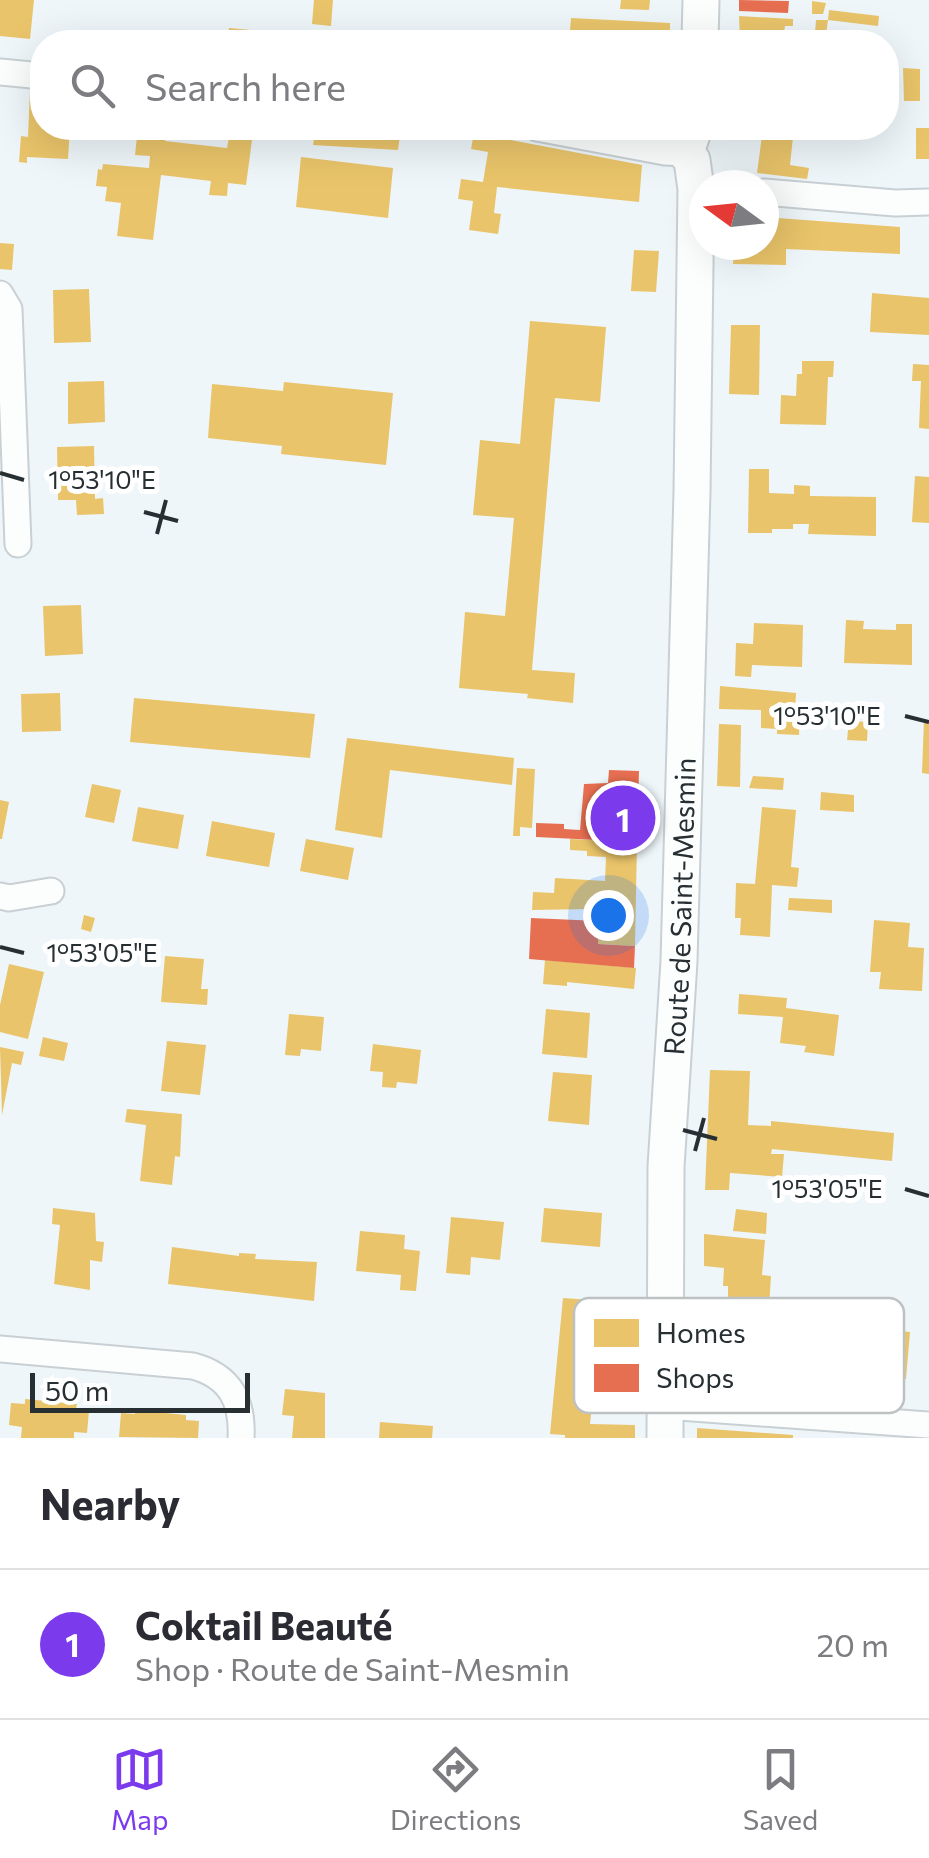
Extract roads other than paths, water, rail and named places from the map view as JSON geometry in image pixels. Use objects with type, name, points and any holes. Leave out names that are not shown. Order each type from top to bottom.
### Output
[{"type":"main road","points":[[700,30],[701,0]]},
{"type":"main road","name":"Route de Saint-Mesmin","points":[[690,140],[695,170]]},
{"type":"main road","name":"Route de Saint-Mesmin","points":[[665,1298],[666,1167],[679,960],[697,260]]},
{"type":"street","points":[[0,72],[30,75]]},
{"type":"street","points":[[600,140],[665,152],[690,140]]},
{"type":"street","points":[[779,193],[929,202]]},
{"type":"street","points":[[0,294],[8,309],[18,544]]},
{"type":"street","points":[[0,896],[10,898],[52,890]]},
{"type":"street","points":[[0,1350],[208,1370],[226,1382],[238,1400],[242,1438]]},
{"type":"street","points":[[665,1422],[929,1425]]},
{"type":"place","name":"Coktail Beauté","points":[[623,818]]}]
